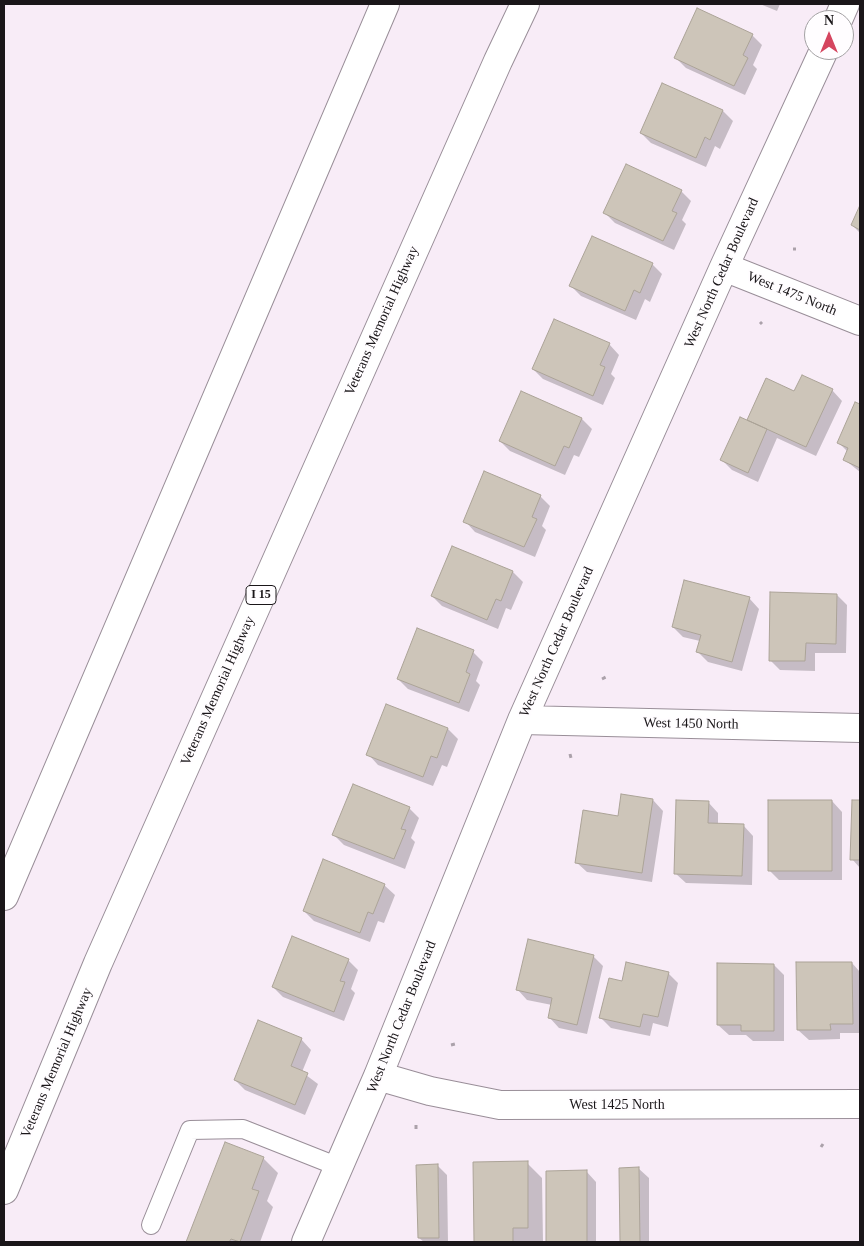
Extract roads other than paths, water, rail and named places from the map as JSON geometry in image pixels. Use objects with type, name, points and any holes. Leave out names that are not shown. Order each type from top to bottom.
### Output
[{"type":"main road","points":[[4,896],[385,4]]},
{"type":"main road","name":"Veterans Memorial Highway","points":[[4,1190],[106,944],[525,4]]},
{"type":"main road","name":"West North Cedar Boulevard","points":[[306,1242],[378,1076],[522,720],[724,267],[819,60]]},
{"type":"main road","name":"West 1475 North","points":[[724,267],[860,321]]},
{"type":"main road","name":"West 1450 North","points":[[522,720],[860,728]]},
{"type":"main road","name":"West 1425 North","points":[[378,1076],[430,1092],[500,1105],[860,1104]]},
{"type":"lane","points":[[151,1225],[190,1130],[243,1129],[339,1167]]}]
